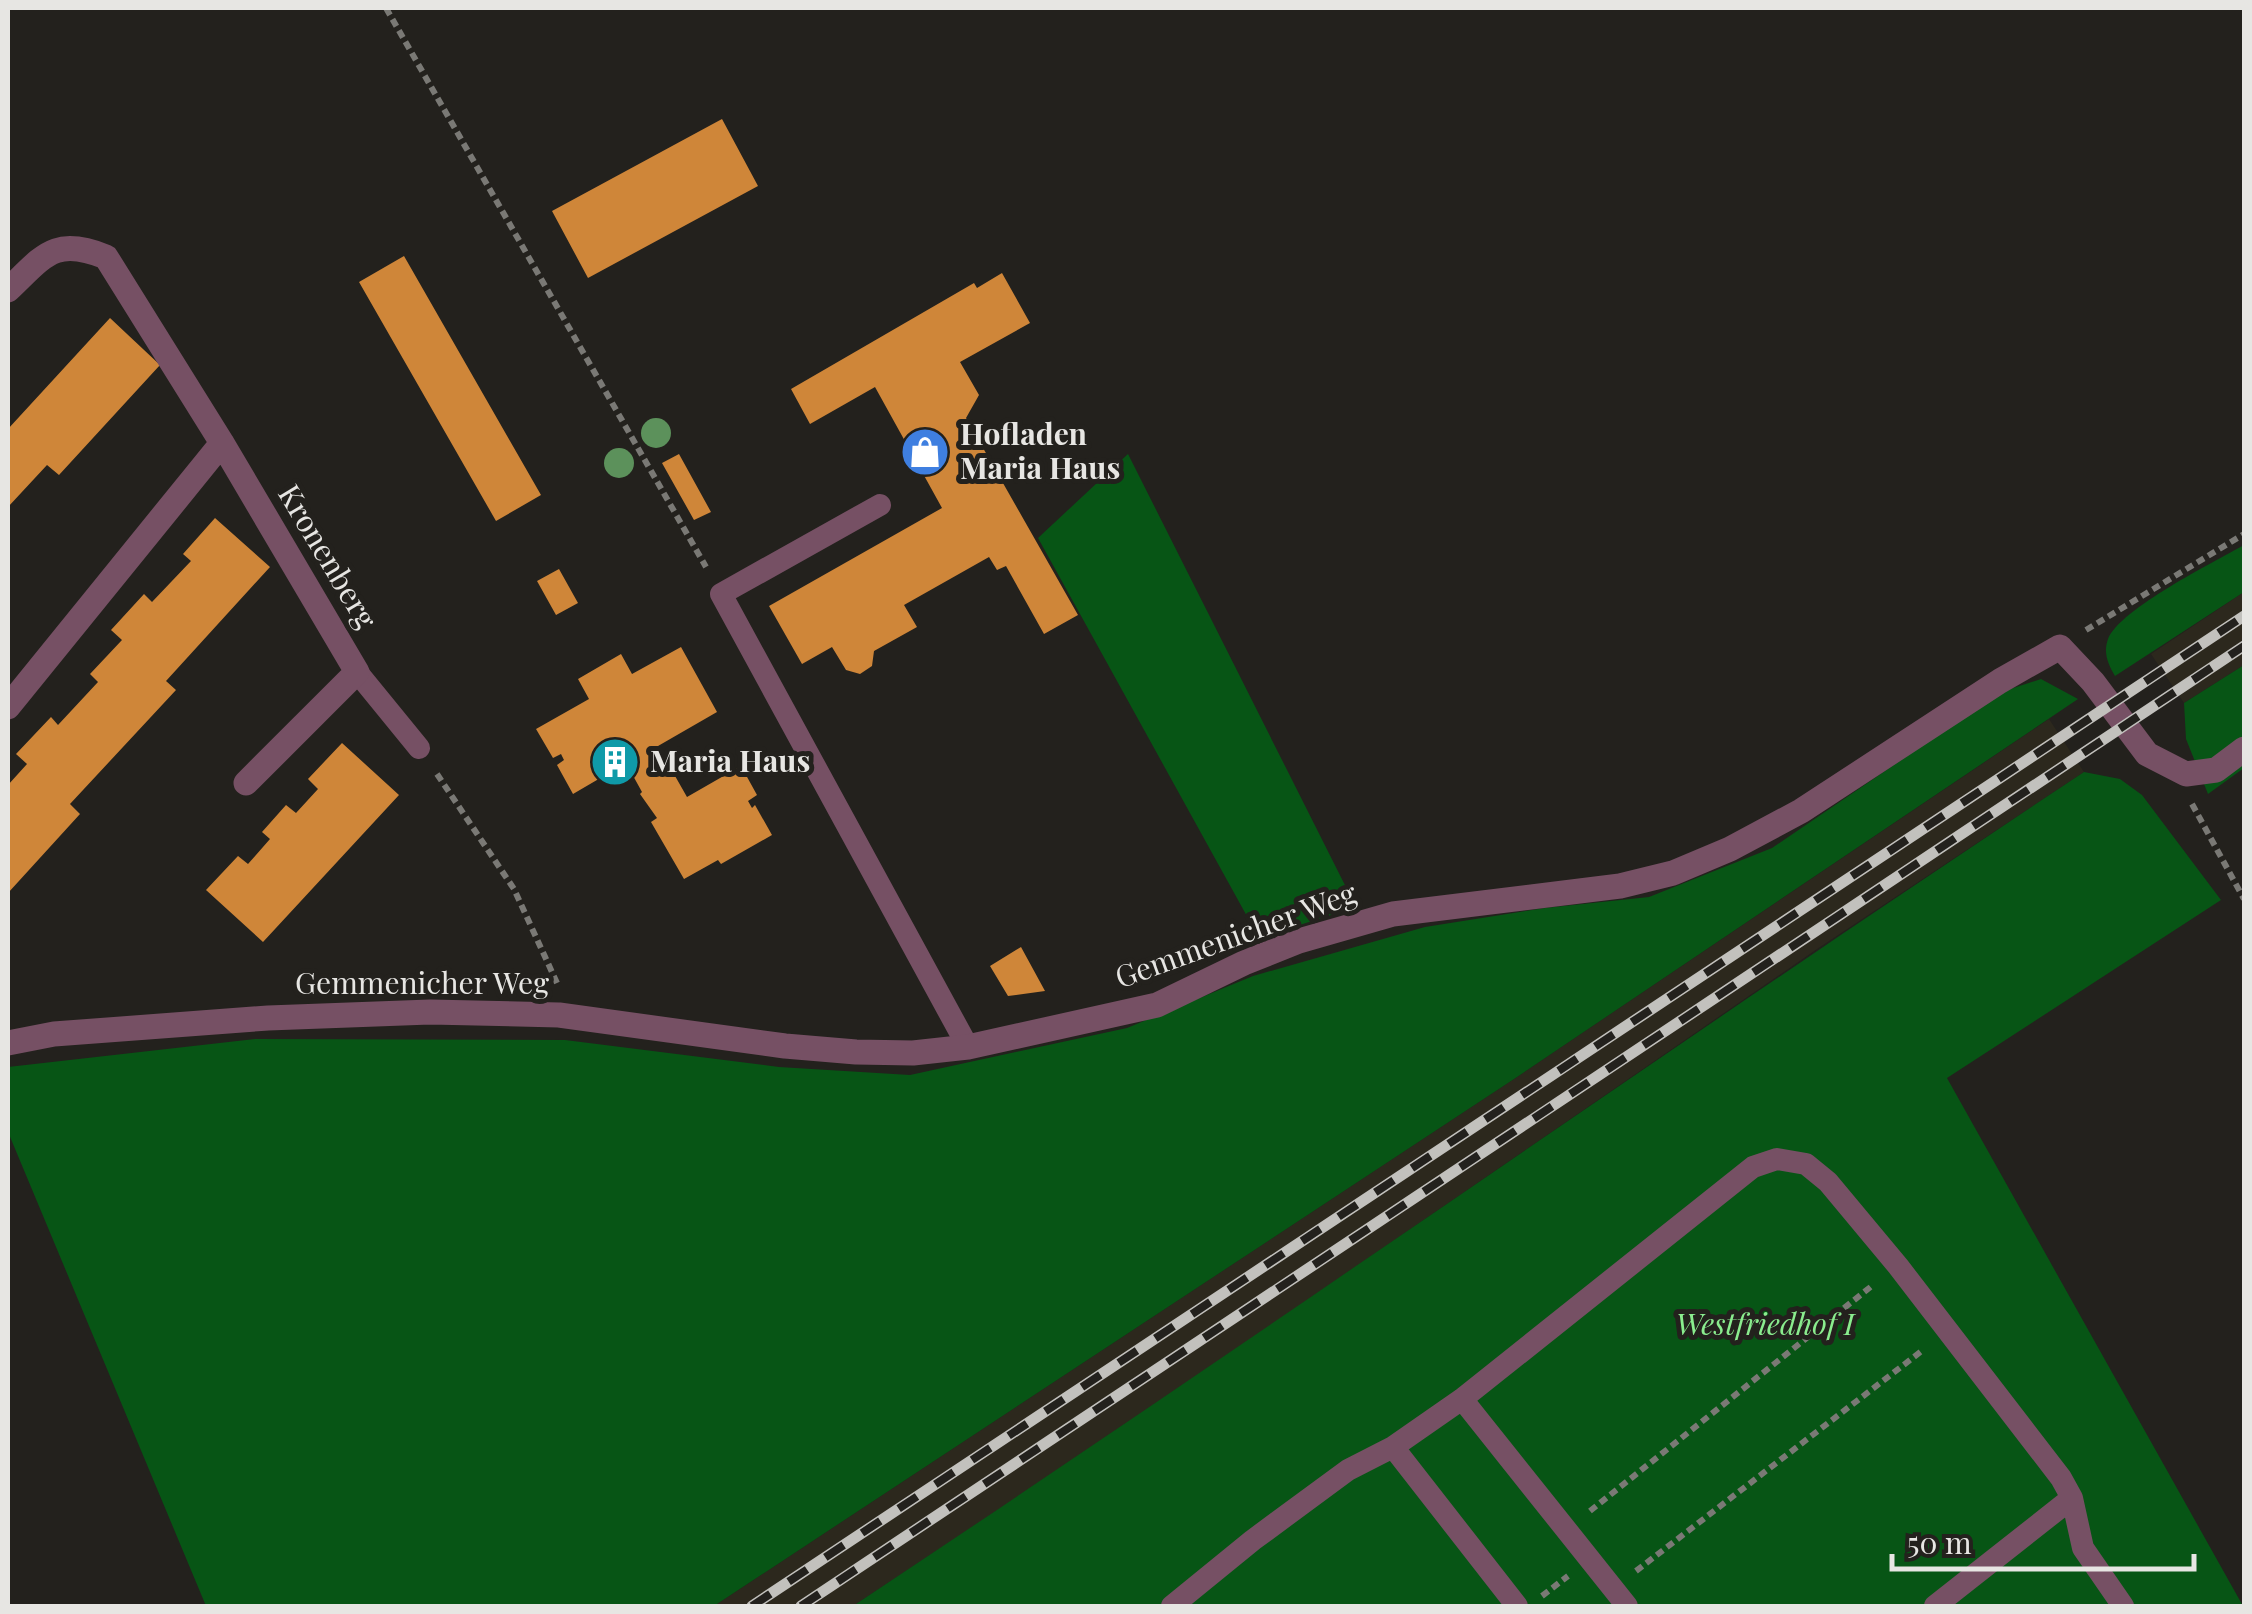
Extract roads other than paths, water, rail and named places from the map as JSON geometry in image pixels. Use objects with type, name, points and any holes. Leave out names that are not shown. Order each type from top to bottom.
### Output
[{"type":"street","name":"Kronenberg","points":[[8,290],[48,252],[79,246],[106,257],[357,672],[246,783]]},
{"type":"street","points":[[8,707],[222,443]]},
{"type":"street","name":"Gemmenicher Weg","points":[[8,1042],[54,1034],[268,1018],[430,1012],[559,1015],[856,1052],[913,1053],[968,1047],[1158,1005],[1263,956],[1393,914],[1620,886],[1673,873],[1730,849],[1801,810],[2000,681],[2060,647],[2093,682],[2146,754],[2186,774],[2216,770],[2244,749]]},
{"type":"lane","points":[[880,505],[721,594],[968,1047]]},
{"type":"lane","points":[[357,672],[419,748]]},
{"type":"lane","points":[[1186,1602],[1252,1540],[1348,1470],[1393,1447],[1462,1400],[1753,1167],[1777,1159],[1806,1164],[1828,1182],[1898,1266],[2060,1478],[2072,1498],[2083,1548],[2123,1606]]},
{"type":"lane","points":[[1462,1400],[1620,1598]]},
{"type":"lane","points":[[1393,1447],[1517,1606]]},
{"type":"lane","points":[[1935,1606],[2072,1498]]},
{"type":"railway","points":[[752,1606],[2244,616]]},
{"type":"railway","points":[[801,1606],[2244,646]]},
{"type":"place","name":"Hofladen Maria Haus","points":[[925,452]]},
{"type":"place","name":"Maria Haus","points":[[615,762]]},
{"type":"park label","name":"Westfriedhof I","points":[[1765,1325]]}]
